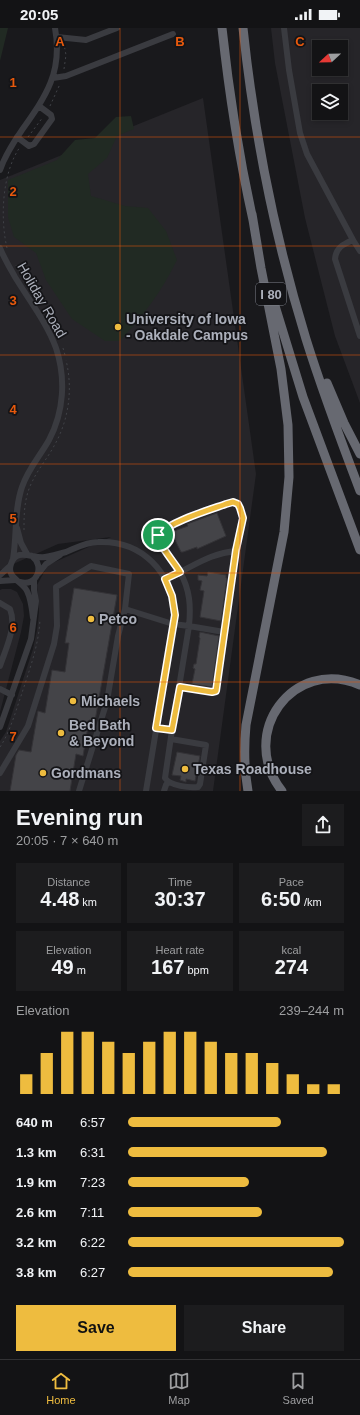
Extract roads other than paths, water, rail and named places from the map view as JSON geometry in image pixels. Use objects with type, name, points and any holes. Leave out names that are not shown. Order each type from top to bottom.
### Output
[{"type":"highway","name":"I 80","points":[[222,28],[228,83],[242,165],[268,281],[295,373],[360,550]]},
{"type":"highway","name":"I 80","points":[[243,28],[249,82],[259,142],[278,237],[306,340],[360,491]]},
{"type":"highway","points":[[248,791],[244,755],[246,724],[284,532],[288,502],[290,450],[286,401],[252,214]]},
{"type":"highway","points":[[292,288],[334,401],[360,454]]},
{"type":"highway","points":[[282,791],[271,774],[266,759],[265,749],[269,724],[277,709],[288,696],[311,682],[336,679],[354,682],[360,685]]},
{"type":"street","points":[[0,170],[10,147],[39,106],[50,87],[57,58],[55,28]]},
{"type":"street","points":[[56,37],[86,40],[117,28]]},
{"type":"street","points":[[284,28],[291,82],[302,142],[309,158],[360,251]]},
{"type":"street","points":[[53,78],[62,77],[173,34]]},
{"type":"street","points":[[17,137],[29,146],[34,144],[52,118],[51,115],[39,106]]},
{"type":"street","points":[[353,240],[340,246],[337,250],[335,259],[360,336]]},
{"type":"street","name":"Holiday Road","points":[[0,248],[6,262],[52,339],[59,361],[62,384],[58,418],[49,438],[26,477],[18,500],[13,559],[10,566]]},
{"type":"street","points":[[164,791],[168,782],[166,778],[172,730],[180,687],[191,607],[185,580],[170,555],[160,545],[158,535],[161,531],[179,522],[233,502],[238,504],[243,518],[236,550],[216,691],[212,692],[180,687]]},
{"type":"street","name":"Holiday Road","points":[[16,522],[21,543],[30,555],[38,562],[39,573]]},
{"type":"street","points":[[13,559],[21,554],[39,558],[97,542],[126,546],[134,549],[144,555],[160,570],[172,596],[174,606],[174,624],[146,791]]},
{"type":"street","points":[[165,579],[212,555],[236,550]]},
{"type":"street","points":[[0,581],[18,581],[27,583],[34,580],[46,564],[65,552]]},
{"type":"street","points":[[0,575],[10,566]]},
{"type":"street","points":[[10,566],[10,573],[26,589],[33,618]]},
{"type":"street","points":[[0,772],[28,726],[54,644],[56,626],[56,587],[91,566],[129,574],[125,610],[118,636],[107,701],[79,791]]},
{"type":"street","points":[[0,727],[29,646],[36,601],[34,580]]},
{"type":"street","points":[[0,603],[10,609],[13,620],[12,630],[0,666]]},
{"type":"street","points":[[125,610],[174,624],[224,632]]},
{"type":"street","points":[[0,689],[12,695]]},
{"type":"street","points":[[156,728],[172,730]]},
{"type":"street","points":[[168,782],[197,788],[200,786],[206,747],[205,744],[171,739]]},
{"type":"place","name":"University of Iowa - Oakdale Campus","points":[[118,327]]},
{"type":"place","name":"Petco","points":[[91,619]]},
{"type":"place","name":"Michaels","points":[[73,701]]},
{"type":"place","name":"Bed Bath & Beyond","points":[[61,733]]},
{"type":"place","name":"Texas Roadhouse","points":[[185,769]]},
{"type":"place","name":"Gordmans","points":[[43,773]]}]
